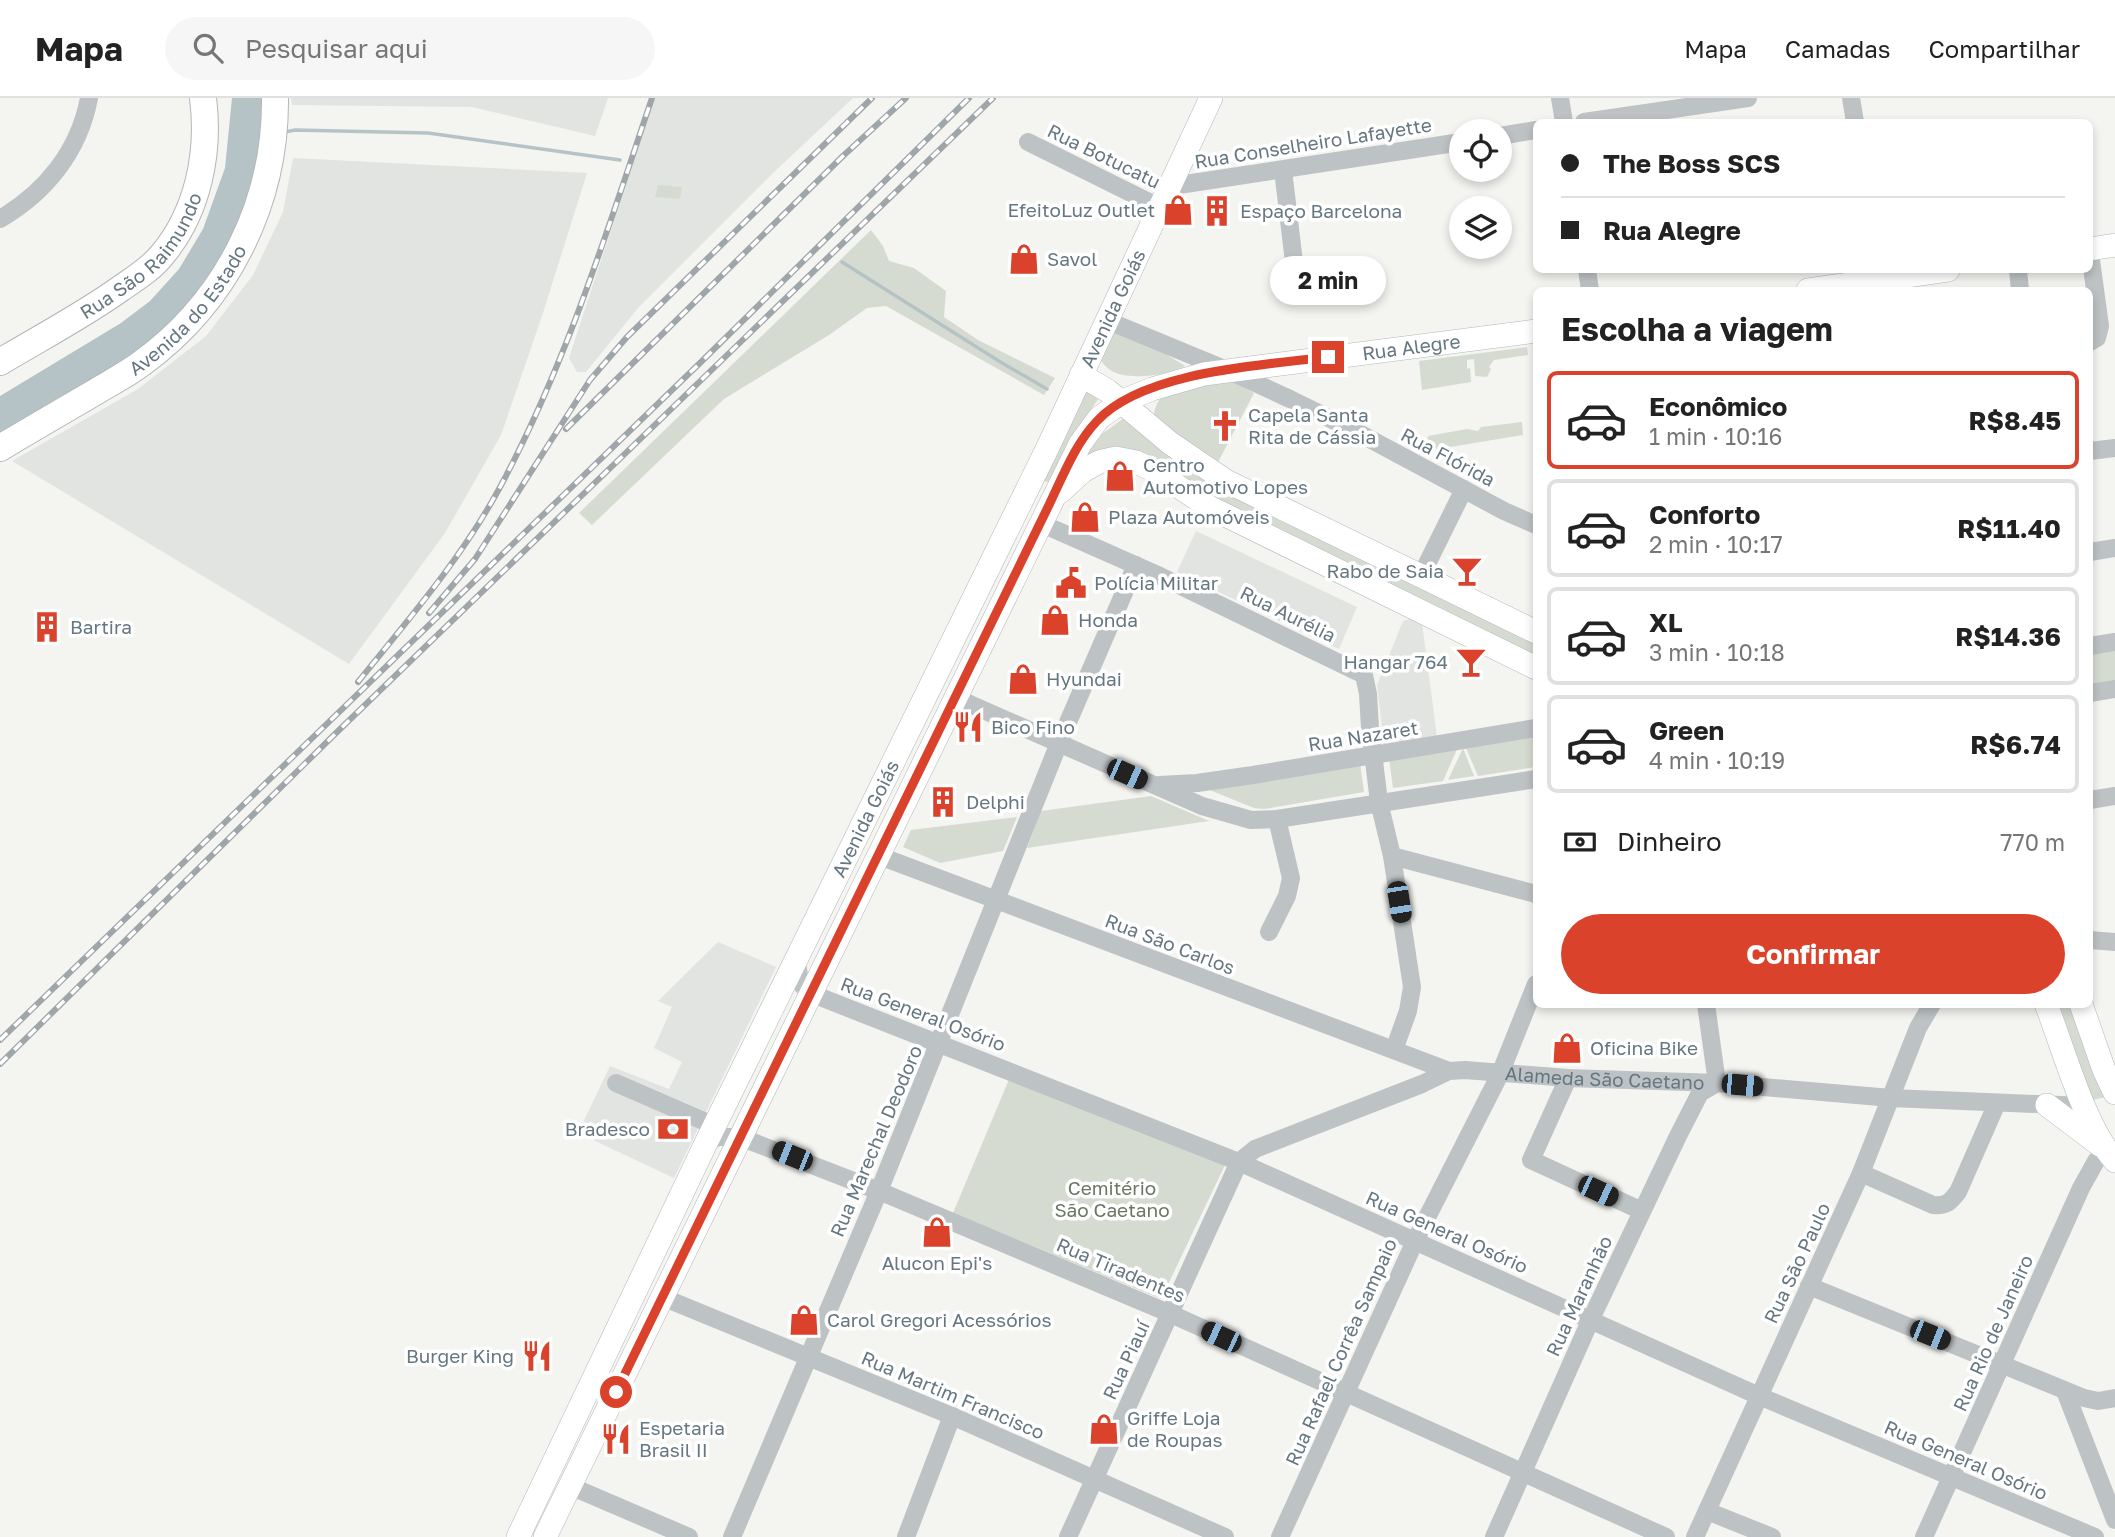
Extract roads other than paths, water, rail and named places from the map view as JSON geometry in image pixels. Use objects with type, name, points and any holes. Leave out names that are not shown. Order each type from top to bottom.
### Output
[{"type":"highway","name":"Rua São Raimundo","points":[[0,362],[103,301],[135,279],[160,257],[178,233],[199,179],[205,147],[203,98]]},
{"type":"highway","name":"Avenida do Estado","points":[[0,448],[142,364],[183,330],[210,297],[245,240],[259,204],[273,151],[275,98]]},
{"type":"main road","name":"Avenida Goiás","points":[[518,1537],[711,1135],[1047,449],[1211,98]]},
{"type":"main road","points":[[2093,250],[2115,246]]},
{"type":"main road","points":[[1830,287],[1928,273]]},
{"type":"main road","name":"Rua Alegre","points":[[1123,401],[1182,379],[1227,370],[1533,331]]},
{"type":"main road","points":[[1081,375],[1123,401],[1170,443],[1226,481],[1533,631]]},
{"type":"main road","name":"Avenida Goiás","points":[[545,1537],[1044,514],[1087,432],[1099,418],[1123,401]]},
{"type":"main road","points":[[1047,449],[1026,510],[1028,517],[1044,514],[1069,482],[1099,462],[1116,458],[1136,462],[1211,508],[1533,667]]},
{"type":"main road","points":[[2048,1008],[2085,1106],[2110,1155]]},
{"type":"main road","points":[[2082,1008],[2115,1093]]},
{"type":"main road","points":[[2047,1105],[2110,1155]]},
{"type":"main road","name":"Alameda São Caetano","points":[[2085,1106],[2115,1105]]},
{"type":"street","points":[[0,219],[42,188],[63,164],[80,129],[89,98]]},
{"type":"street","points":[[1560,98],[1564,119]]},
{"type":"street","points":[[1602,119],[1719,100],[1748,98]]},
{"type":"street","points":[[1851,98],[1854,119]]},
{"type":"street","points":[[1512,134],[1533,130]]},
{"type":"street","name":"Rua Botucatu","points":[[1028,142],[1161,208]]},
{"type":"street","name":"Rua Conselheiro Lafayette","points":[[1172,186],[1449,144]]},
{"type":"street","points":[[1283,170],[1294,261]]},
{"type":"street","points":[[2093,273],[2100,326],[2097,338],[2093,340]]},
{"type":"street","name":"Rua Flórida","points":[[1106,320],[1227,370],[1355,431],[1504,511],[1533,524]]},
{"type":"street","points":[[2093,452],[2115,448]]},
{"type":"street","points":[[1421,576],[1464,489]]},
{"type":"street","name":"Rua Aurélia","points":[[1044,514],[1136,565],[1364,675],[1368,694],[1372,757]]},
{"type":"street","points":[[2093,552],[2115,548]]},
{"type":"street","name":"Rua Marechal Deodoro","points":[[732,1537],[879,1191],[1059,743],[1136,565]]},
{"type":"street","points":[[2093,646],[2115,642]]},
{"type":"street","points":[[2093,693],[2115,690]]},
{"type":"street","points":[[956,698],[1202,806],[1251,820],[1278,819],[1533,779]]},
{"type":"street","name":"Rua Nazaret","points":[[1150,784],[1197,783],[1372,757],[1533,729]]},
{"type":"street","points":[[1372,757],[1379,803],[1392,856],[1412,987],[1408,1011],[1394,1051]]},
{"type":"street","points":[[1197,783],[1196,794],[1202,806]]},
{"type":"street","points":[[2093,800],[2115,796]]},
{"type":"street","points":[[1269,932],[1287,896],[1291,878],[1278,819]]},
{"type":"street","name":"Rua São Carlos","points":[[877,855],[1449,1071]]},
{"type":"street","points":[[1392,856],[1533,893]]},
{"type":"street","points":[[2093,940],[2115,942]]},
{"type":"street","name":"Rua General Osório","points":[[797,962],[800,983],[810,993],[1239,1162],[1759,1396],[2095,1537]]},
{"type":"street","name":"Rua Rafael Corrêa Sampaio","points":[[1280,1537],[1415,1241],[1500,1074],[1533,992]]},
{"type":"street","points":[[1707,1008],[1717,1083]]},
{"type":"street","name":"Rua São Paulo","points":[[1695,1537],[1861,1173],[1918,1028],[1929,1008]]},
{"type":"street","name":"Alameda São Caetano","points":[[1239,1162],[1255,1149],[1449,1071],[1717,1083],[1891,1098],[2085,1106]]},
{"type":"street","points":[[1568,1078],[1531,1160],[1642,1211]]},
{"type":"street","points":[[616,1083],[711,1135],[740,1137]]},
{"type":"street","name":"Rua Maranhão","points":[[1494,1537],[1521,1472],[1642,1211],[1700,1093],[1717,1083]]},
{"type":"street","points":[[1861,1173],[1933,1205],[1943,1206],[1958,1192],[1997,1103]]},
{"type":"street","name":"Rua Tiradentes","points":[[740,1137],[879,1191],[1171,1314],[1666,1537]]},
{"type":"street","name":"Rua Rio de Janeiro","points":[[1924,1537],[2081,1188],[2096,1161],[2110,1155]]},
{"type":"street","name":"Rua Piauí","points":[[1068,1537],[1239,1162]]},
{"type":"street","points":[[1809,1286],[2065,1391],[2098,1401],[2115,1398]]},
{"type":"street","name":"Rua Martim Francisco","points":[[662,1297],[952,1416],[1225,1537]]},
{"type":"street","points":[[2065,1391],[2115,1520]]},
{"type":"street","points":[[906,1537],[952,1416]]},
{"type":"street","points":[[570,1486],[689,1537]]},
{"type":"street","points":[[1707,1511],[1772,1537]]},
{"type":"waterway","points":[[285,132],[428,133],[620,160]]},
{"type":"waterway","points":[[842,262],[1047,389]]},
{"type":"railway","points":[[358,682],[433,589],[468,540],[523,442],[584,297],[652,98]]},
{"type":"railway","points":[[429,613],[475,559],[590,380],[627,337],[872,98]]},
{"type":"railway","points":[[566,429],[843,156],[906,98]]},
{"type":"railway","points":[[0,1040],[701,362],[969,98]]},
{"type":"railway","points":[[0,1064],[335,734],[993,98]]},
{"type":"place","name":"EfeitoLuz Outlet","points":[[1178,210]]},
{"type":"place","name":"Espaço Barcelona","points":[[1217,211]]},
{"type":"place","name":"Savol","points":[[1024,259]]},
{"type":"place","name":"Capela Santa Rita de Cássia","points":[[1225,426]]},
{"type":"place","name":"Centro Automotivo Lopes","points":[[1120,476]]},
{"type":"place","name":"Plaza Automóveis","points":[[1085,517]]},
{"type":"place","name":"Rabo de Saia","points":[[1467,571]]},
{"type":"place","name":"Polícia Militar","points":[[1071,583]]},
{"type":"place","name":"Honda","points":[[1055,620]]},
{"type":"place","name":"Bartira","points":[[47,627]]},
{"type":"place","name":"Hangar 764","points":[[1471,662]]},
{"type":"place","name":"Hyundai","points":[[1023,679]]},
{"type":"place","name":"Bico Fino","points":[[968,727]]},
{"type":"place","name":"Delphi","points":[[943,802]]},
{"type":"place","name":"Oficina Bike","points":[[1567,1048]]},
{"type":"place","name":"Bradesco","points":[[673,1129]]},
{"type":"place","name":"Alucon Epi's","points":[[937,1232]]},
{"type":"place","name":"Carol Gregori Acessórios","points":[[804,1320]]},
{"type":"place","name":"Burger King","points":[[537,1356]]},
{"type":"place","name":"Griffe Loja de Roupas","points":[[1104,1429]]},
{"type":"place","name":"Espetaria Brasil II","points":[[616,1439]]},
{"type":"park label","name":"Cemitério São Caetano","points":[[1112,1199]]}]
